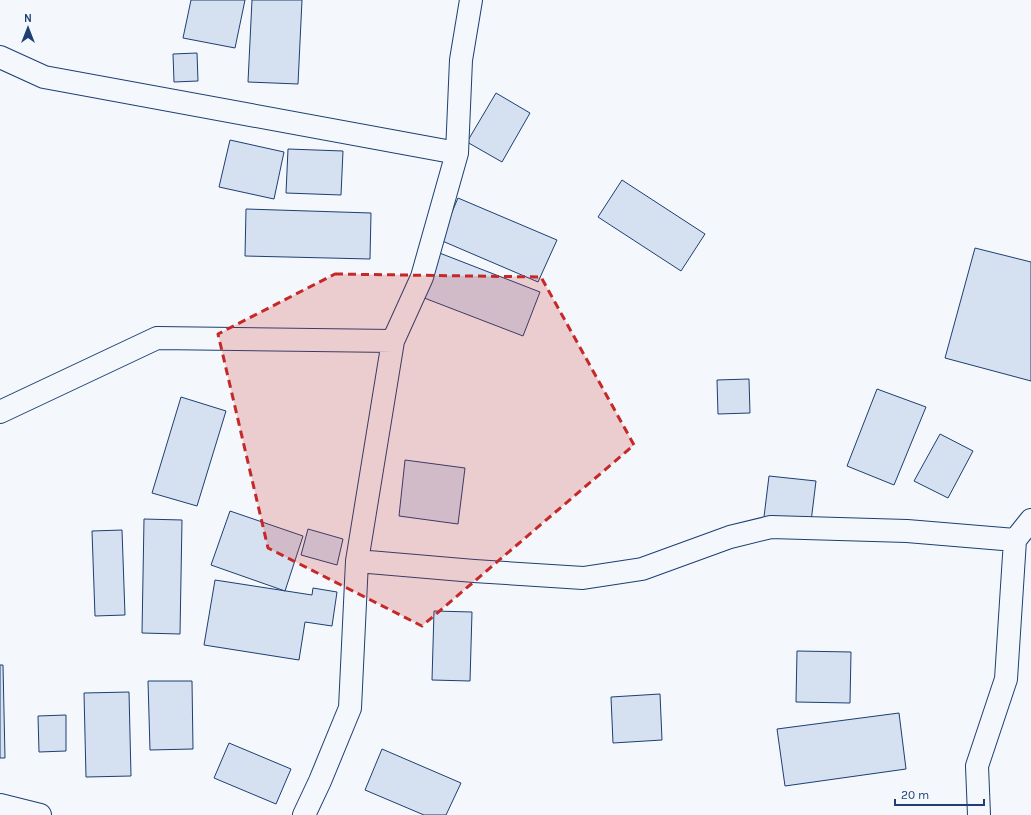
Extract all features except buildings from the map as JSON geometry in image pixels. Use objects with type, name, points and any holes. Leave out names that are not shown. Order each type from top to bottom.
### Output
[{"type":"street","points":[[304,815],[320,781],[350,708],[357,561],[393,341],[422,277],[457,153],[461,60],[471,0]]},
{"type":"street","points":[[0,57],[44,77],[457,153]]},
{"type":"street","points":[[0,412],[158,338],[393,341]]},
{"type":"street","points":[[979,815],[977,766],[1006,679],[1015,540],[1031,520]]},
{"type":"street","points":[[357,561],[583,578],[642,569],[730,537],[771,527],[907,532],[1015,540]]},
{"type":"street","points":[[0,805],[40,815]]},
{"type":"highlighted area","points":[[335,274],[541,277],[634,445],[422,626],[268,548],[218,334]]}]
